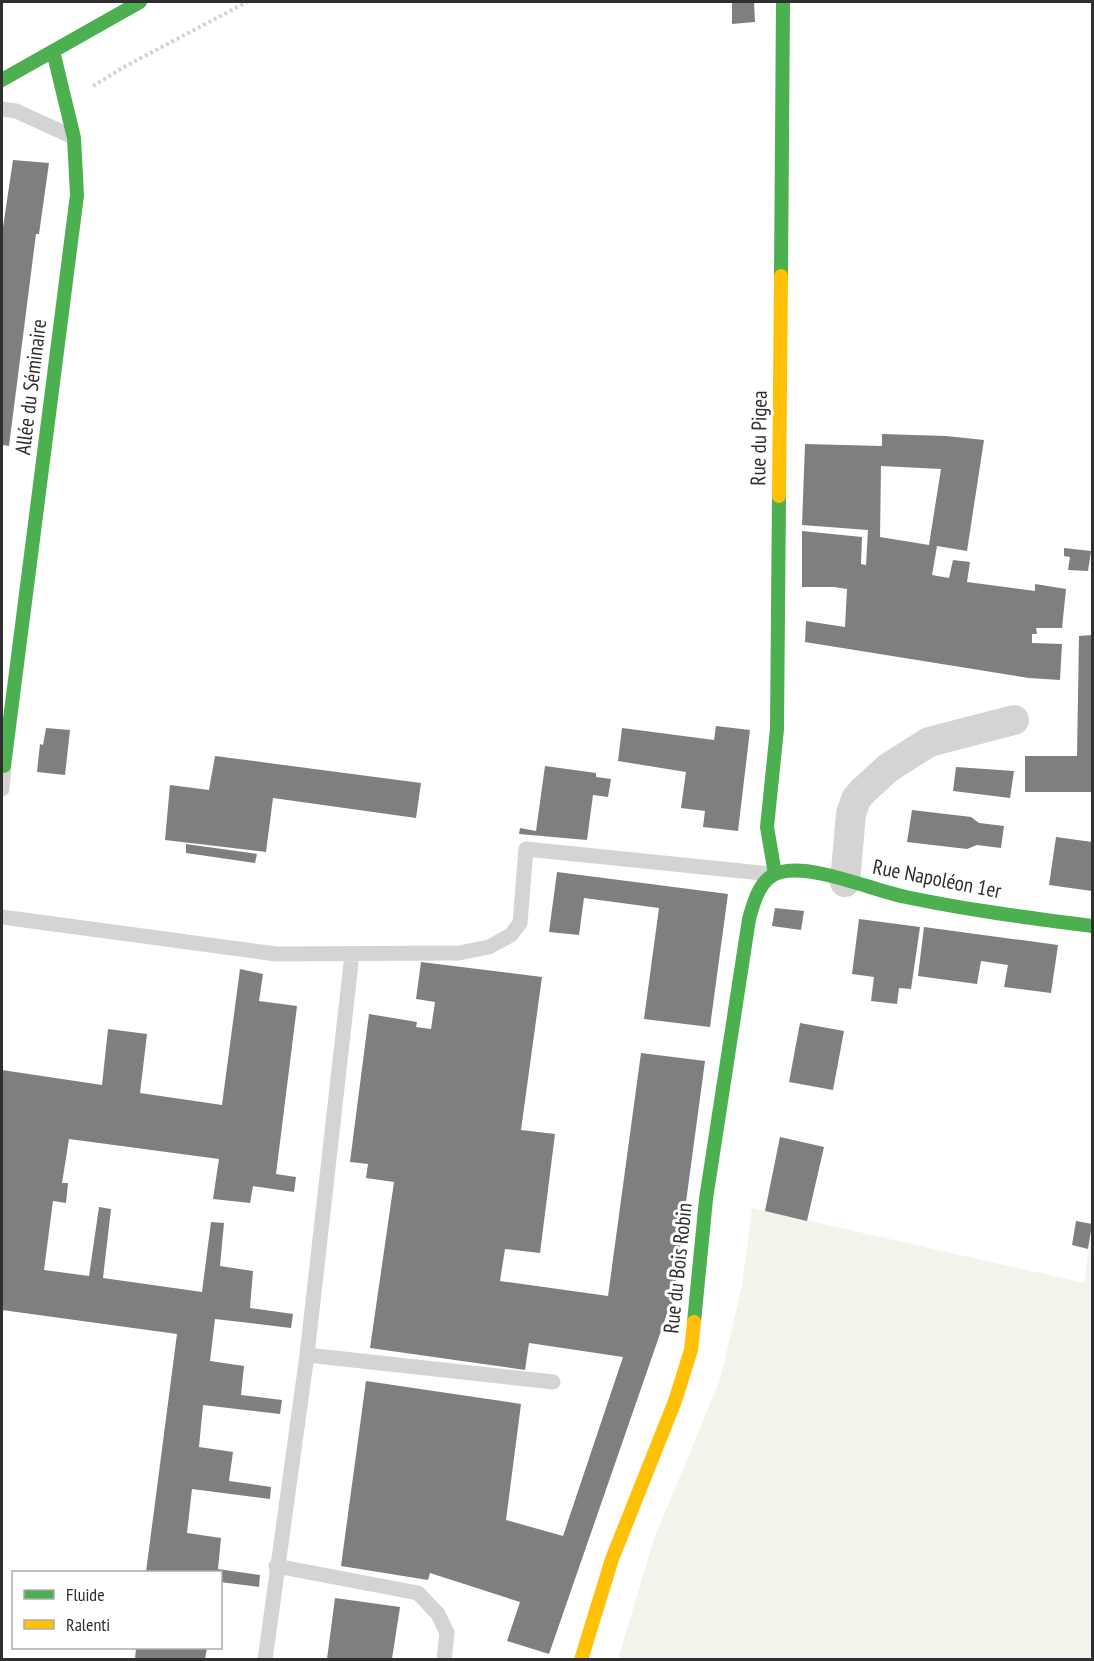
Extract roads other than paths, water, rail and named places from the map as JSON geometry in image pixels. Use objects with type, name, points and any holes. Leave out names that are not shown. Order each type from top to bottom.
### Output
[{"type":"street","points":[[2,80],[140,2]]},
{"type":"street","name":"Rue du Pigea","points":[[775,874],[767,827],[777,729],[783,2]]},
{"type":"street","name":"Allée du Séminaire","points":[[4,766],[77,195],[75,138],[53,51]]},
{"type":"street","points":[[845,882],[851,814],[856,799],[863,791],[888,768],[929,742],[1014,720]]},
{"type":"street","name":"Rue Napoléon 1er","points":[[775,874],[798,870],[915,898],[1092,926]]},
{"type":"street","name":"Rue du Bois Robin","points":[[581,1659],[612,1559],[675,1401],[691,1350],[696,1319],[706,1199],[749,919],[759,889],[775,874]]},
{"type":"lane","points":[[2,109],[15,111],[75,138]]},
{"type":"lane","points":[[2,789],[4,766]]},
{"type":"lane","points":[[2,917],[276,954],[459,954],[489,947],[511,935],[520,923],[526,849],[775,874]]},
{"type":"lane","points":[[265,1659],[276,1566],[307,1355],[352,954]]},
{"type":"lane","points":[[307,1355],[553,1382]]},
{"type":"lane","points":[[276,1566],[418,1593],[438,1614],[447,1633],[444,1659]]}]
